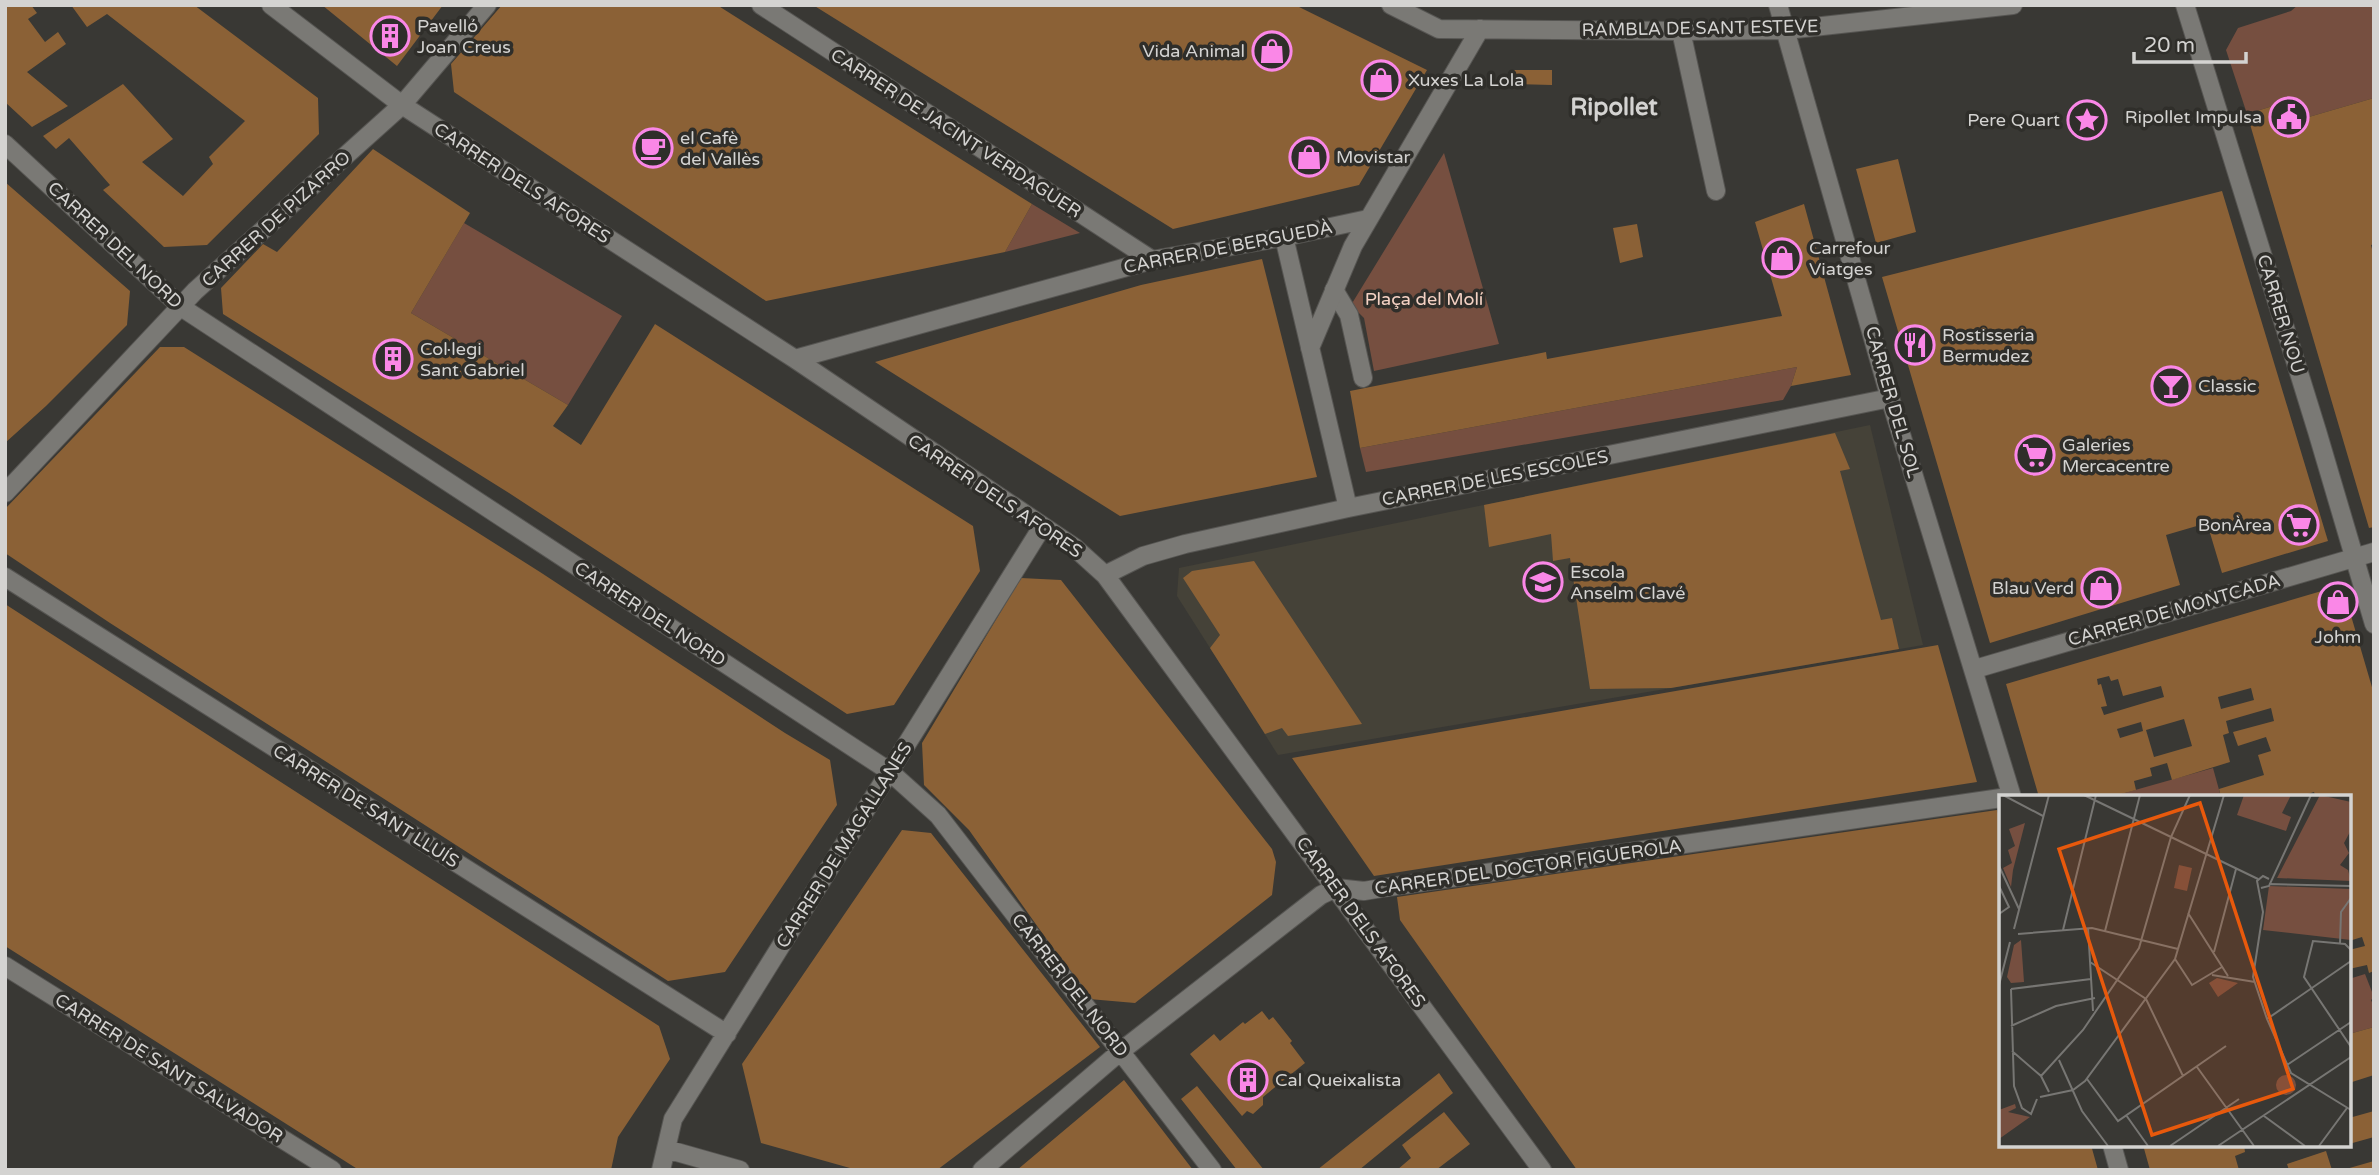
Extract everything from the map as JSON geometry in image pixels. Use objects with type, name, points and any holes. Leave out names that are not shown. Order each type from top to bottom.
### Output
[{"type":"street","name":"CARRER DELS AFORES","points":[[271,5],[402,105],[795,359],[1074,547],[1105,575],[1542,1170]]},
{"type":"street","name":"CARRER DE PIZARRO","points":[[5,493],[181,307],[402,105],[487,5]]},
{"type":"street","name":"CARRER DE JACINT VERDAGUER","points":[[761,5],[1152,260]]},
{"type":"street","name":"RAMBLA DE SANT ESTEVE","points":[[1391,5],[1439,29],[1681,31],[1786,30],[2012,5]]},
{"type":"street","name":"CARRER DEL SOL","points":[[1778,5],[1890,398],[1975,669],[2007,795]]},
{"type":"street","name":"CARRER NOU","points":[[2185,5],[2374,624]]},
{"type":"street","points":[[1310,348],[1353,246],[1480,29]]},
{"type":"street","points":[[1681,31],[1716,191]]},
{"type":"street","name":"CARRER DEL NORD","points":[[5,144],[181,307],[889,771],[938,815],[1212,1170]]},
{"type":"street","name":"CARRER DE BERGUEDÀ","points":[[795,359],[1152,260],[1368,219]]},
{"type":"street","points":[[1284,237],[1348,508]]},
{"type":"street","points":[[1334,290],[1349,315],[1363,378]]},
{"type":"street","name":"CARRER DE LES ESCOLES","points":[[1105,575],[1143,556],[1185,544],[1348,508],[1890,398]]},
{"type":"street","name":"CARRER DE MAGALLANES","points":[[661,1170],[673,1119],[1042,527]]},
{"type":"street","name":"CARRER DE MONTCADA","points":[[1975,669],[2374,552]]},
{"type":"street","name":"CARRER DE SANT LLUÍS","points":[[5,577],[727,1034]]},
{"type":"street","name":"CARRER DEL DOCTOR FIGUEROLA","points":[[1336,888],[1364,891],[1999,798]]},
{"type":"street","points":[[982,1170],[1121,1051],[1321,895],[1336,888]]},
{"type":"street","name":"CARRER DE SANT SALVADOR","points":[[5,966],[332,1170]]},
{"type":"street","points":[[2113,1147],[2119,1170]]},
{"type":"street","points":[[666,1149],[740,1170]]},
{"type":"shaded area","name":"Escola Anselm Clavé","points":[[1870,425],[1923,645],[1278,755],[1177,596],[1179,568]]},
{"type":"green space","points":[[2298,5],[2374,5],[2374,98],[2295,121],[2289,101],[2247,114],[2226,50],[2238,28],[2291,11]]},
{"type":"green space","name":"Plaça del Molí","points":[[1444,153],[1499,344],[1374,371],[1364,318],[1351,305]]},
{"type":"green space","points":[[1032,204],[1080,233],[1005,252]]},
{"type":"green space","points":[[464,223],[622,316],[568,405],[411,313]]},
{"type":"green space","points":[[1797,367],[1783,400],[1366,472],[1360,448]]},
{"type":"green space","points":[[2213,768],[2220,795],[2121,795]]},
{"type":"green space","points":[[2365,974],[2374,997],[2371,1000],[2374,1007],[2374,1027],[2351,1033],[2351,978]]},
{"type":"building","points":[[5,5],[31,5],[37,13],[28,19],[45,42],[58,32],[66,44],[27,72],[68,106],[32,127],[5,102]]},
{"type":"building","points":[[71,5],[194,5],[318,98],[319,134],[207,245],[164,247],[103,190],[110,185],[69,138],[56,149],[43,136],[123,84],[173,139],[142,162],[183,196],[213,164],[209,157],[245,121],[107,14],[87,27]]},
{"type":"building","name":"Pavelló Joan Creus","points":[[322,5],[443,5],[397,66]]},
{"type":"building","points":[[502,5],[717,5],[1032,204],[1005,252],[766,301],[454,92],[451,64]]},
{"type":"building","points":[[813,5],[1295,5],[1427,70],[1359,185],[1173,229]]},
{"type":"building","points":[[1514,70],[1552,70],[1552,85],[1514,84]]},
{"type":"building","points":[[2374,98],[2374,244],[2371,245],[2374,257],[2374,527],[2369,528],[2247,114],[2289,101],[2295,121]]},
{"type":"building","points":[[373,149],[470,213],[411,313],[568,405],[553,426],[581,445],[655,324],[973,526],[980,571],[894,705],[847,714],[509,493],[223,314],[221,288],[263,244],[277,252]]},
{"type":"building","points":[[1898,159],[1916,232],[1876,243],[1856,169]]},
{"type":"building","points":[[5,182],[130,291],[127,325],[5,443]]},
{"type":"building","points":[[2222,191],[2328,541],[2222,573],[2207,523],[2166,535],[2180,585],[1990,643],[1882,277]]},
{"type":"building","points":[[1804,204],[1851,375],[1791,386],[1797,367],[1360,448],[1350,391],[1546,352],[1547,359],[1782,316],[1755,222]]},
{"type":"building","points":[[1637,224],[1643,257],[1620,263],[1613,228]]},
{"type":"building","points":[[1262,259],[1317,477],[1120,516],[875,362],[1141,285]]},
{"type":"building","points":[[160,347],[184,347],[540,572],[830,760],[837,805],[725,972],[668,981],[5,553],[5,509]]},
{"type":"building","points":[[1835,433],[1850,469],[1840,471],[1881,620],[1892,618],[1899,649],[1671,688],[1590,689],[1570,558],[1553,561],[1551,534],[1489,547],[1484,505]]},
{"type":"building","points":[[1254,561],[1362,724],[1288,736],[1282,728],[1265,734],[1210,648],[1220,635],[1183,578],[1192,571]]},
{"type":"building","points":[[1021,578],[1061,580],[1272,849],[1276,862],[1272,895],[1135,1003],[1089,999],[969,830],[924,785],[922,743]]},
{"type":"building","points":[[2342,585],[2374,694],[2374,971],[2369,973],[2367,965],[2351,969],[2351,950],[2365,946],[2362,937],[2351,940],[2351,795],[2315,795],[2314,792],[2304,795],[2220,795],[2219,789],[2264,775],[2258,755],[2271,751],[2266,737],[2238,746],[2233,732],[2274,721],[2271,708],[2226,721],[2229,733],[2223,735],[2230,762],[2172,780],[2167,763],[2150,768],[2152,776],[2134,781],[2136,790],[2121,795],[2038,795],[2006,684]],"holes":[[[2109,676],[2111,681],[2118,679],[2123,696],[2161,686],[2164,697],[2104,715],[2101,707],[2107,706],[2097,679]],[[2251,688],[2254,700],[2221,709],[2218,697]],[[2184,719],[2192,746],[2154,757],[2146,730]],[[2141,722],[2143,731],[2120,738],[2117,729]]]},
{"type":"building","points":[[5,604],[659,1026],[670,1059],[618,1137],[611,1170],[359,1170],[5,946]]},
{"type":"building","points":[[1938,645],[1977,782],[1374,876],[1292,758]]},
{"type":"building","points":[[1997,810],[1999,1147],[2092,1147],[2098,1170],[1577,1170],[1400,920],[1397,897]]},
{"type":"building","points":[[902,830],[931,833],[1100,1047],[937,1170],[857,1170],[761,1143],[742,1064]]},
{"type":"building","name":"Cal Queixalista","points":[[1262,1011],[1269,1020],[1273,1017],[1305,1063],[1263,1097],[1263,1105],[1253,1114],[1247,1111],[1242,1116],[1190,1054],[1214,1034],[1220,1041]]},
{"type":"building","points":[[2374,1027],[2374,1075],[2351,1082],[2351,1033]]},
{"type":"building","points":[[1439,1073],[1453,1093],[1359,1170],[1317,1170]]},
{"type":"building","points":[[1124,1080],[1193,1170],[1017,1170]]},
{"type":"building","points":[[1197,1086],[1264,1170],[1237,1170],[1181,1099]]},
{"type":"building","points":[[2374,1111],[2374,1137],[2351,1143],[2351,1117]]},
{"type":"building","points":[[1444,1112],[1470,1144],[1436,1170],[1397,1170],[1411,1158],[1402,1145]]},
{"type":"building","points":[[2144,1147],[2244,1147],[2245,1152],[2235,1156],[2239,1170],[2150,1170]]},
{"type":"building","points":[[2326,1151],[2332,1170],[2289,1170],[2287,1164]]},
{"type":"building","points":[[2374,1161],[2374,1170],[2346,1170],[2346,1169]]},
{"type":"place","name":"Pavelló Joan Creus","points":[[390,36]]},
{"type":"place","name":"Vida Animal","points":[[1272,51]]},
{"type":"place","name":"Xuxes La Lola","points":[[1381,80]]},
{"type":"place","name":"Ripollet Impulsa","points":[[2289,117]]},
{"type":"place","name":"Pere Quart","points":[[2087,120]]},
{"type":"place","name":"el Cafè del Vallès","points":[[653,148]]},
{"type":"place","name":"Movistar","points":[[1309,157]]},
{"type":"place","name":"Carrefour Viatges","points":[[1782,258]]},
{"type":"place","name":"Rostisseria Bermudez","points":[[1915,345]]},
{"type":"place","name":"Col·legi Sant Gabriel","points":[[393,359]]},
{"type":"place","name":"Classic","points":[[2171,386]]},
{"type":"place","name":"Galeries Mercacentre","points":[[2035,455]]},
{"type":"place","name":"BonÀrea","points":[[2299,525]]},
{"type":"place","name":"Escola Anselm Clavé","points":[[1543,582]]},
{"type":"place","name":"Blau Verd","points":[[2101,588]]},
{"type":"place","name":"Johm","points":[[2338,602]]},
{"type":"place","name":"Cal Queixalista","points":[[1248,1080]]},
{"type":"district","name":"Ripollet","points":[[1614,107]]}]
